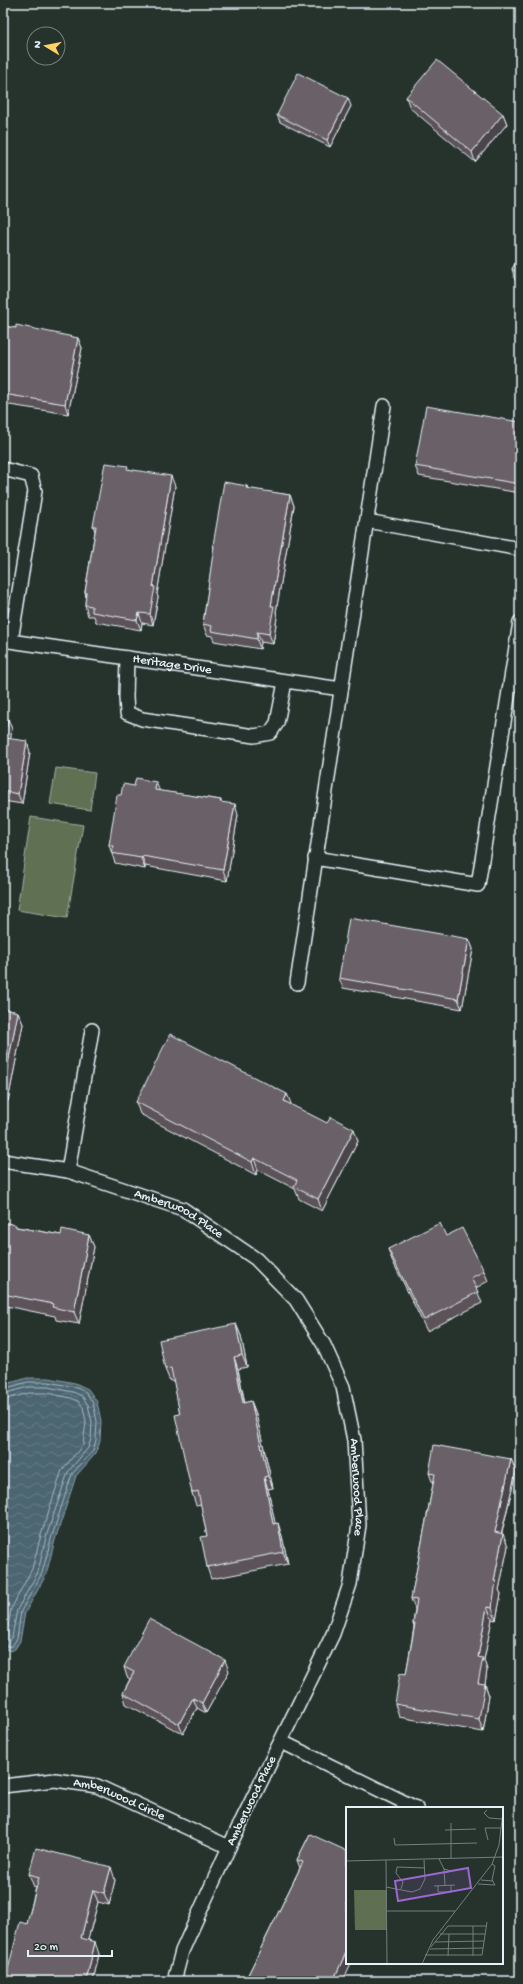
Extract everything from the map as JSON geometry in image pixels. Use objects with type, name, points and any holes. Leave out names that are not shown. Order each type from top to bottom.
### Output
[{"type":"lane","points":[[297,983],[384,406]]},
{"type":"lane","points":[[3,469],[31,476],[35,491],[7,641]]},
{"type":"lane","points":[[367,521],[520,549]]},
{"type":"lane","points":[[315,858],[478,885],[520,622]]},
{"type":"lane","name":"Heritage Drive","points":[[7,641],[341,689]]},
{"type":"lane","points":[[127,658],[126,697],[128,713],[142,718],[254,736],[270,733],[277,724],[285,682]]},
{"type":"lane","points":[[68,1171],[92,1030]]},
{"type":"lane","name":"Amberwood Place","points":[[3,1162],[68,1171],[183,1209],[256,1259],[296,1300],[324,1345],[343,1387],[354,1440],[359,1525],[350,1584],[333,1634],[230,1847],[182,1951],[174,1981]]},
{"type":"lane","points":[[282,1742],[414,1807]]},
{"type":"lane","name":"Amberwood Circle","points":[[3,1786],[55,1780],[97,1786],[230,1847]]},
{"type":"green space","points":[[56,768],[95,773],[90,810],[50,804]]},
{"type":"green space","points":[[31,817],[83,825],[67,918],[17,910]]},
{"type":"water","points":[[27,1378],[49,1378],[75,1383],[88,1389],[97,1402],[101,1421],[100,1441],[96,1453],[76,1476],[55,1540],[46,1575],[25,1613],[20,1641],[15,1649],[11,1651],[3,1648],[3,1385]]},
{"type":"building","points":[[437,60],[503,114],[472,152],[406,97]]},
{"type":"building","points":[[298,73],[348,98],[327,140],[277,115]]},
{"type":"building","points":[[520,255],[520,275],[512,269]]},
{"type":"building","points":[[16,325],[78,338],[65,404],[3,394],[3,326],[16,328]]},
{"type":"building","points":[[426,406],[520,422],[520,484],[415,466]]},
{"type":"building","points":[[105,463],[128,466],[127,469],[171,476],[150,614],[139,613],[137,620],[92,612],[92,606],[85,605],[85,592],[96,526],[93,526]]},
{"type":"building","points":[[224,482],[247,486],[246,488],[290,495],[271,606],[274,606],[269,634],[257,632],[257,639],[211,631],[212,626],[203,624],[213,545]]},
{"type":"building","points":[[3,718],[8,719],[5,738],[27,741],[18,794],[3,791]]},
{"type":"building","points":[[136,778],[156,782],[155,790],[221,800],[220,802],[235,804],[223,870],[142,856],[141,858],[111,853],[113,846],[109,845],[117,795],[121,795],[123,784],[134,786]]},
{"type":"building","points":[[349,918],[469,939],[458,999],[339,978]]},
{"type":"building","points":[[3,1009],[18,1012],[3,1089]]},
{"type":"building","points":[[170,1034],[287,1094],[284,1101],[327,1123],[331,1117],[354,1129],[318,1199],[294,1187],[297,1180],[254,1158],[252,1162],[136,1102]]},
{"type":"building","points":[[3,1222],[16,1225],[16,1227],[61,1235],[62,1229],[89,1235],[74,1312],[52,1307],[53,1304],[3,1294]]},
{"type":"building","points":[[440,1223],[446,1236],[462,1228],[484,1271],[471,1278],[478,1292],[424,1320],[388,1249]]},
{"type":"building","points":[[236,1324],[242,1355],[234,1357],[243,1403],[251,1401],[268,1476],[264,1477],[273,1524],[278,1523],[283,1552],[207,1567],[201,1537],[207,1536],[198,1491],[192,1493],[175,1415],[180,1414],[171,1368],[165,1369],[159,1340]]},
{"type":"building","points":[[434,1445],[511,1459],[495,1532],[503,1534],[494,1581],[496,1581],[492,1608],[487,1607],[478,1657],[483,1658],[478,1683],[485,1684],[479,1719],[395,1704],[400,1673],[406,1674],[415,1624],[413,1624],[417,1600],[411,1599],[435,1474],[429,1473]]},
{"type":"building","points":[[149,1619],[225,1660],[202,1703],[193,1698],[179,1724],[123,1693],[134,1672],[124,1667]]},
{"type":"building","points":[[310,1834],[346,1851],[346,1952],[333,1981],[252,1981],[253,1979],[247,1977],[303,1862],[297,1860]]},
{"type":"building","points":[[36,1848],[111,1867],[104,1893],[93,1890],[81,1938],[95,1942],[86,1981],[5,1981],[20,1922],[27,1924],[39,1877],[29,1874]]}]
